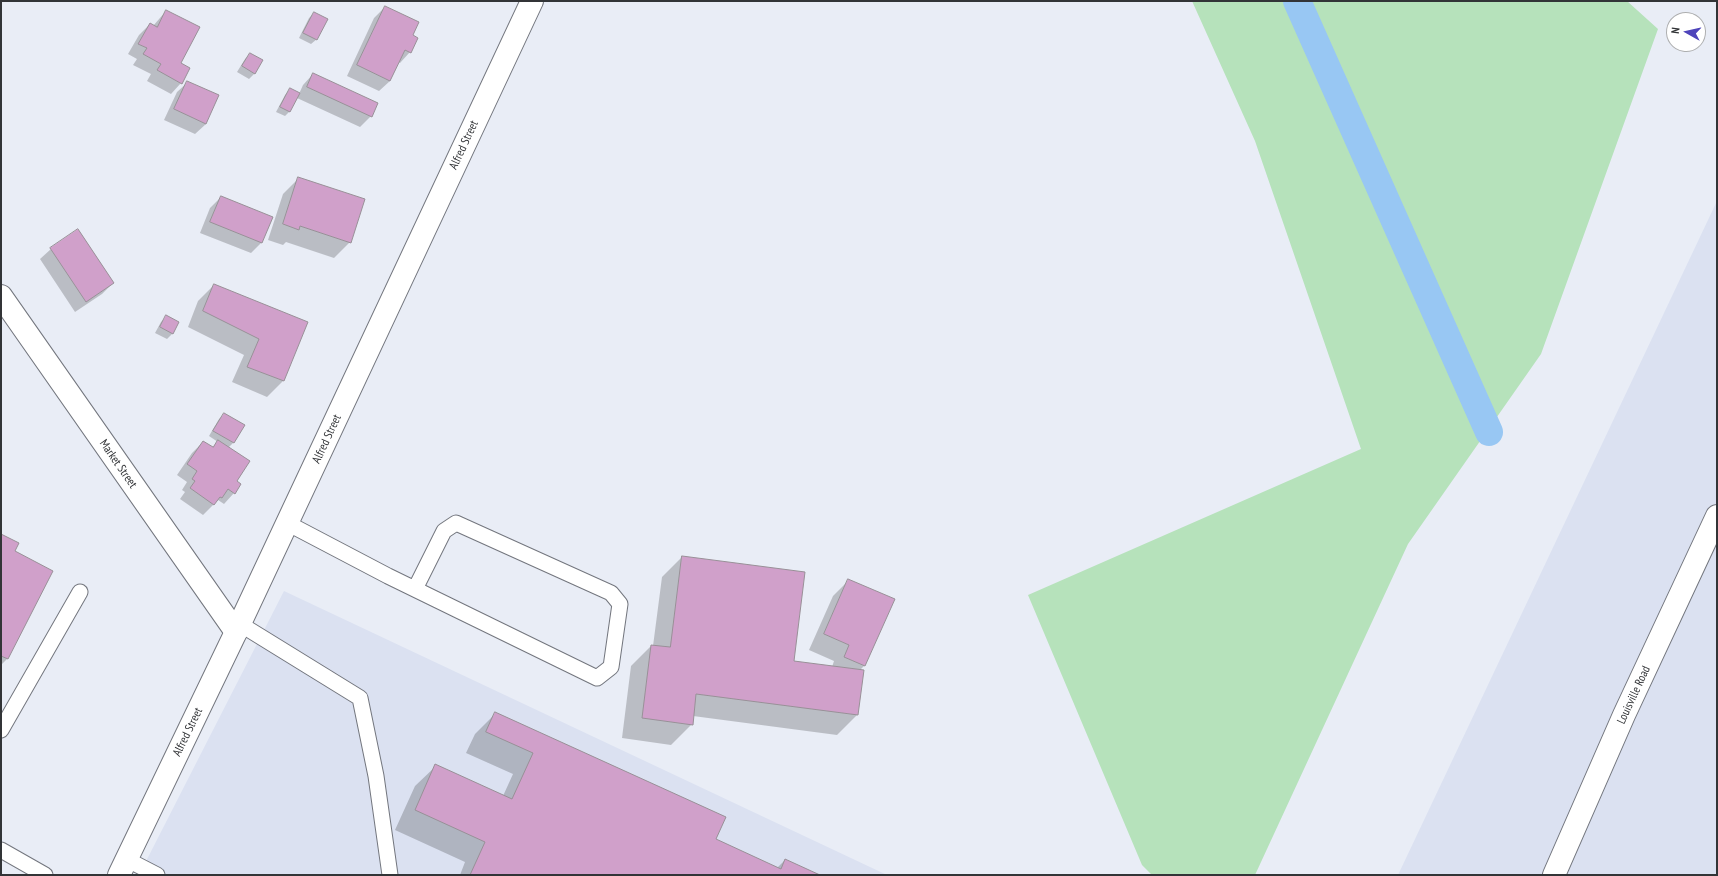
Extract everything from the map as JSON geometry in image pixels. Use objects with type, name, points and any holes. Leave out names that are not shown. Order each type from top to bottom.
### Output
[{"type":"main road","name":"Alfred Street","points":[[122,867],[238,628],[532,1]]},
{"type":"main road","name":"Market Street","points":[[1,296],[238,628]]},
{"type":"main road","name":"Louisville Road","points":[[1554,875],[1624,715],[1717,516]]},
{"type":"lane","points":[[287,523],[415,589],[597,678],[611,667],[620,604],[611,593],[456,523],[444,531],[415,589]]},
{"type":"lane","points":[[1,730],[80,592]]},
{"type":"lane","points":[[238,628],[360,698],[376,776],[390,875]]},
{"type":"lane","points":[[1,850],[44,875]]},
{"type":"lane","points":[[122,867],[157,875]]},
{"type":"shaded area","points":[[1717,201],[1717,875],[1398,875]]},
{"type":"shaded area","points":[[284,591],[887,875],[139,875]]},
{"type":"green space","points":[[1192,1],[1627,1],[1658,29],[1541,354],[1408,544],[1255,875],[1152,875],[1142,865],[1028,595],[1361,449],[1255,141]]},
{"type":"building","points":[[385,6],[419,22],[413,35],[418,38],[411,53],[405,50],[390,81],[357,65]]},
{"type":"building","points":[[166,10],[200,27],[181,63],[190,68],[182,84],[157,70],[161,64],[143,54],[147,48],[138,44],[150,23],[157,27]]},
{"type":"building","points":[[314,12],[328,19],[317,40],[303,33]]},
{"type":"building","points":[[250,53],[263,60],[255,74],[242,66]]},
{"type":"building","points":[[313,73],[378,103],[372,117],[307,87]]},
{"type":"building","points":[[187,81],[219,95],[206,124],[174,109]]},
{"type":"building","points":[[290,88],[300,93],[290,112],[280,107]]},
{"type":"building","points":[[298,177],[365,199],[351,243],[300,226],[299,230],[283,224]]},
{"type":"building","points":[[221,196],[273,217],[262,243],[210,222]]},
{"type":"building","points":[[78,229],[114,283],[86,302],[50,248]]},
{"type":"building","points":[[214,284],[308,322],[284,381],[247,367],[259,339],[203,311]]},
{"type":"building","points":[[166,315],[179,322],[173,334],[160,327]]},
{"type":"building","points":[[224,413],[245,425],[234,443],[213,431]]},
{"type":"building","points":[[218,440],[250,461],[237,481],[241,484],[235,494],[228,489],[222,498],[220,497],[214,505],[190,488],[195,481],[192,479],[197,471],[187,464],[203,441],[213,447]]},
{"type":"building","points":[[1,534],[19,543],[15,551],[53,571],[8,659],[1,656]]},
{"type":"building","points":[[682,556],[805,572],[794,661],[864,670],[858,715],[696,694],[693,725],[642,718],[651,645],[670,647]]},
{"type":"building","points":[[848,579],[895,599],[865,666],[844,657],[849,645],[824,634]]},
{"type":"building","points":[[495,712],[726,817],[716,839],[781,869],[785,859],[820,875],[470,875],[485,842],[415,810],[435,764],[512,799],[533,753],[486,732]]},
{"type":"waterway","points":[[1297,1],[1489,432]]}]
